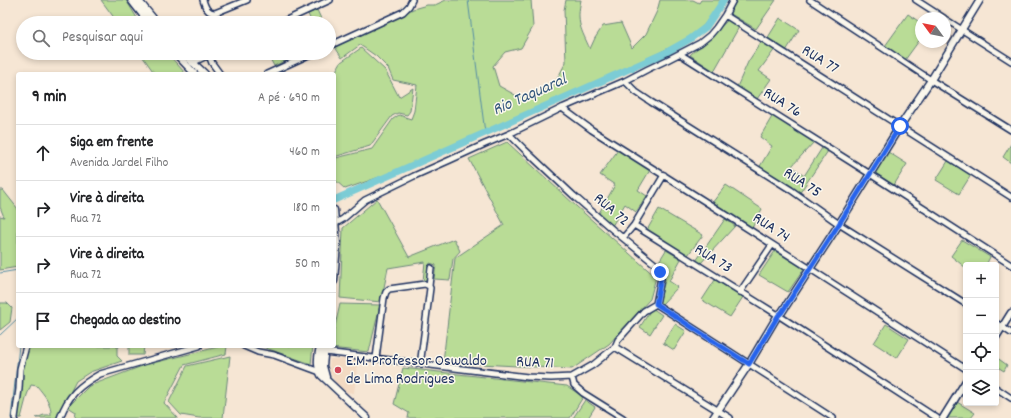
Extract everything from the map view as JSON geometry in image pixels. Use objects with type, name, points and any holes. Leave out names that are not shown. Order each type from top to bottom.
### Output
[{"type":"main road","points":[[131,0],[144,16]]},
{"type":"main road","points":[[138,0],[151,16]]},
{"type":"main road","points":[[713,418],[931,80],[980,0]]},
{"type":"main road","points":[[181,60],[193,72]]},
{"type":"main road","points":[[189,60],[203,72]]},
{"type":"main road","points":[[336,223],[336,256]]},
{"type":"main road","points":[[997,334],[1011,313]]},
{"type":"main road","points":[[320,348],[318,365],[322,376],[367,418]]},
{"type":"main road","points":[[325,349],[323,369],[327,381]]},
{"type":"main road","points":[[943,418],[963,386]]},
{"type":"street","points":[[203,0],[208,10],[212,13],[247,0]]},
{"type":"street","points":[[295,16],[330,0]]},
{"type":"street","points":[[336,43],[403,12],[412,0]]},
{"type":"street","points":[[336,223],[343,219],[365,200],[562,108],[625,81],[700,43],[710,35],[725,15],[733,0]]},
{"type":"street","points":[[810,0],[931,80],[1011,130]]},
{"type":"street","points":[[916,0],[935,12]]},
{"type":"street","name":"RUA 77","points":[[725,15],[1011,197]]},
{"type":"street","points":[[951,22],[1011,61]]},
{"type":"street","name":"RUA 76","points":[[680,54],[1011,265]]},
{"type":"street","points":[[192,63],[198,60]]},
{"type":"street","points":[[212,60],[212,63],[219,72]]},
{"type":"street","points":[[271,72],[298,60]]},
{"type":"street","name":"RUA 75","points":[[625,81],[636,92],[651,102],[791,190],[839,224],[963,302]]},
{"type":"street","name":"RUA 74","points":[[562,108],[592,130],[963,367]]},
{"type":"street","name":"RUA 72","points":[[509,134],[549,173],[655,264],[661,278],[656,304]]},
{"type":"street","points":[[623,238],[634,225],[664,175]]},
{"type":"street","name":"RUA 73","points":[[634,225],[937,418]]},
{"type":"street","points":[[740,292],[772,245]]},
{"type":"street","points":[[421,358],[430,288],[431,268]]},
{"type":"street","points":[[376,358],[386,292],[389,290],[425,284],[429,286]]},
{"type":"street","points":[[656,304],[833,418]]},
{"type":"street","name":"RUA 71","points":[[325,349],[376,358],[528,377],[572,377],[593,364],[614,347],[618,340],[644,310],[656,304]]},
{"type":"street","points":[[999,325],[1011,333]]},
{"type":"street","points":[[614,347],[730,418]]},
{"type":"street","points":[[15,418],[20,369],[25,348]]},
{"type":"street","points":[[60,418],[66,403],[79,386],[100,374],[192,348]]},
{"type":"street","points":[[249,348],[258,352],[274,355],[320,372]]},
{"type":"street","points":[[572,377],[574,385],[583,393],[623,418]]},
{"type":"street","points":[[999,390],[1011,398]]},
{"type":"shaded area","points":[[330,359],[349,359],[358,361],[354,393],[346,392],[335,382],[330,372]]},
{"type":"green space","points":[[101,0],[126,0],[136,16],[113,16]]},
{"type":"green space","points":[[446,0],[531,0],[533,27],[521,48],[505,52],[493,66],[499,86],[517,96],[534,96],[554,85],[566,62],[564,10],[566,0],[581,0],[579,15],[580,26],[590,49],[603,26],[621,23],[632,48],[646,34],[657,11],[660,0],[693,0],[699,3],[701,0],[722,0],[704,25],[688,39],[474,139],[430,155],[388,174],[345,189],[336,181],[336,158],[372,149],[393,119],[399,115],[411,119],[414,111],[417,85],[393,80],[388,68],[376,56],[360,45],[342,58],[336,47],[413,9],[427,5],[435,5]]},
{"type":"green space","points":[[737,0],[776,0],[756,29],[729,13]]},
{"type":"green space","points":[[317,10],[320,16],[309,16],[308,14]]},
{"type":"green space","points":[[908,14],[915,19],[915,46],[905,60],[885,46]]},
{"type":"green space","points":[[780,18],[799,30],[786,51],[767,39]]},
{"type":"green space","points":[[728,20],[739,27],[714,71],[690,55]]},
{"type":"green space","points":[[761,42],[775,49],[759,71],[771,79],[757,99],[737,87],[748,62]]},
{"type":"green space","points":[[361,48],[385,70],[399,97],[413,88],[410,111],[407,115],[398,113],[392,116],[370,146],[336,156],[335,72],[341,62]]},
{"type":"green space","points":[[145,60],[173,60],[184,72],[154,72]]},
{"type":"green space","points":[[271,60],[287,60],[274,66]]},
{"type":"green space","points":[[773,115],[814,142],[792,166],[804,176],[822,148],[828,151],[799,194],[759,168],[772,146],[760,137]]},
{"type":"green space","points":[[507,142],[656,277],[650,299],[609,344],[572,369],[443,362],[455,258],[504,225],[469,159]]},
{"type":"green space","points":[[1011,144],[1011,163],[1003,157]]},
{"type":"green space","points":[[618,150],[650,170],[638,190],[647,196],[636,212],[625,204],[612,226],[599,213],[615,185],[600,175]]},
{"type":"green space","points":[[888,152],[907,164],[894,185],[875,173]]},
{"type":"green space","points":[[948,161],[971,175],[959,194],[936,180]]},
{"type":"green space","points":[[726,185],[762,209],[752,228],[712,203]]},
{"type":"green space","points":[[0,190],[3,190],[16,206],[16,267],[0,270],[0,216],[4,217],[0,207]]},
{"type":"green space","points":[[377,199],[409,257],[454,239],[460,251],[453,259],[450,280],[434,279],[436,265],[430,263],[428,279],[423,281],[425,262],[388,268],[381,302],[340,298],[343,228]]},
{"type":"green space","points":[[659,209],[703,235],[688,255],[647,230]]},
{"type":"green space","points":[[725,219],[735,226],[700,264],[696,261]]},
{"type":"green space","points":[[962,240],[990,257],[988,262],[963,262],[963,266],[951,256]]},
{"type":"green space","points":[[666,250],[681,259],[669,281],[678,287],[661,305],[659,303],[665,280],[658,263]]},
{"type":"green space","points":[[775,251],[804,269],[788,292],[759,275]]},
{"type":"green space","points":[[715,280],[743,297],[730,317],[702,300]]},
{"type":"green space","points":[[0,303],[7,303],[12,308],[10,322],[0,330]]},
{"type":"green space","points":[[340,304],[380,305],[369,352],[330,348],[336,348],[336,322]]},
{"type":"green space","points":[[652,308],[662,315],[650,334],[640,327]]},
{"type":"green space","points":[[675,324],[686,331],[674,350],[663,343]]},
{"type":"green space","points":[[886,324],[909,339],[897,358],[874,343]]},
{"type":"green space","points":[[27,348],[117,348],[117,356],[122,361],[90,372],[76,381],[57,418],[36,418],[44,415],[51,415],[51,410],[43,393],[37,386],[31,385],[21,418],[14,418],[20,377]]},
{"type":"green space","points":[[129,348],[144,348],[143,355],[129,355]]},
{"type":"green space","points":[[214,348],[227,348],[226,354],[184,365],[164,403],[178,418],[75,418],[76,412],[68,407],[89,386],[145,365]]},
{"type":"green space","points":[[266,348],[313,348],[311,364]]},
{"type":"green space","points":[[230,356],[223,418],[199,418],[181,415],[169,402],[187,366]]},
{"type":"green space","points":[[999,359],[1007,365],[1004,371],[999,368]]},
{"type":"green space","points":[[403,368],[567,386],[583,397],[570,418],[408,418],[409,413],[394,404]]},
{"type":"green space","points":[[585,400],[595,407],[588,418],[573,418]]},
{"type":"green space","points":[[957,402],[975,413],[971,418],[947,418]]},
{"type":"waterway","points":[[468,0],[485,133]]},
{"type":"waterway","name":"Rio Taquaral","points":[[336,199],[665,53],[690,39],[706,27],[724,0]]},
{"type":"waterway","name":"Rio Taquaral","points":[[0,273],[16,270]]},
{"type":"waterway","points":[[0,335],[16,320]]},
{"type":"waterway","points":[[11,418],[19,348]]},
{"type":"place","name":"E.M. Professor Oswaldo de Lima Rodrigues","points":[[338,370]]},
{"type":"route","points":[[660,272],[661,278],[656,304],[749,364],[778,316],[839,224],[900,126]]}]
